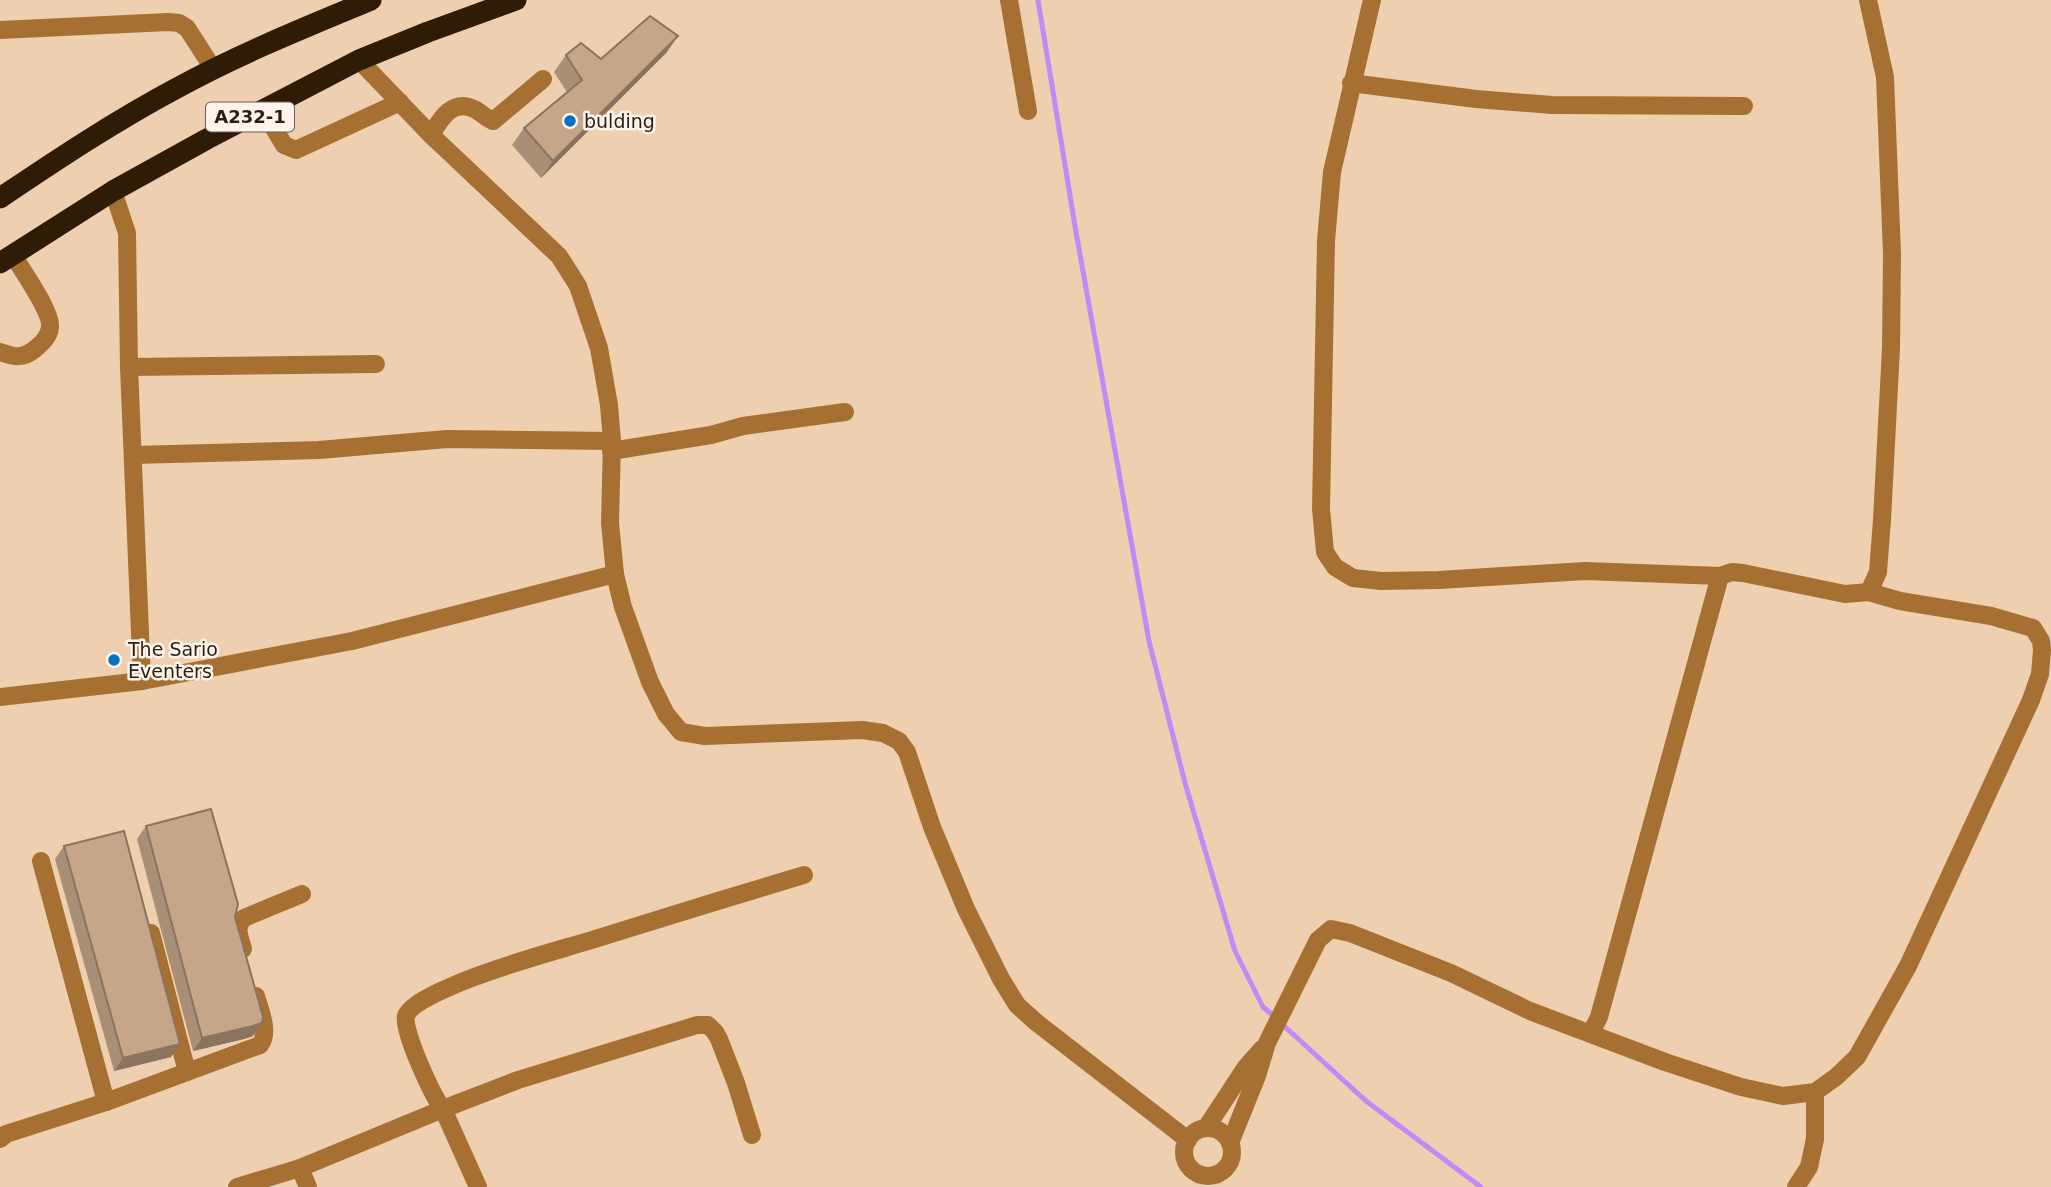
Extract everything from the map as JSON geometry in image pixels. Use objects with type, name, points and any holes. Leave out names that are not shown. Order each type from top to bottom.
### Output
[{"type":"highway","name":"A232-1","points":[[0,198],[79,145],[178,87],[281,38],[371,0]]},
{"type":"highway","name":"A232-1","points":[[7,259],[113,191],[359,61],[516,0]]},
{"type":"street","points":[[1009,0],[1028,111]]},
{"type":"street","points":[[1230,1143],[1267,1043],[1318,940],[1331,929],[1350,933],[1451,973],[1530,1011],[1629,1050],[1741,1087],[1783,1096],[1815,1092],[1857,1057],[1908,966],[2031,700],[2040,674],[2041,641],[2032,628],[1991,616],[1900,601],[1869,592],[1845,594],[1732,572],[1720,576],[1585,571],[1381,581],[1353,578],[1335,567],[1325,552],[1321,509],[1326,241],[1332,172],[1372,0]]},
{"type":"street","points":[[1868,0],[1885,77],[1892,254],[1891,348],[1882,520],[1878,572],[1869,592]]},
{"type":"street","points":[[0,30],[178,23],[187,28],[214,70]]},
{"type":"street","points":[[359,61],[559,256],[578,286],[599,348],[609,405],[612,446],[610,523],[615,574],[623,607],[650,682],[666,714],[681,732],[705,736],[862,730],[883,733],[900,741],[907,752],[932,827],[966,909],[1001,979],[1017,1004],[1037,1023],[1188,1140]]},
{"type":"street","points":[[432,135],[444,114],[459,106],[474,108],[483,117],[493,121],[543,79]]},
{"type":"street","points":[[1352,83],[1476,99],[1552,105],[1744,106]]},
{"type":"street","points":[[263,110],[284,145],[296,150],[400,102]]},
{"type":"street","points":[[113,191],[127,233],[129,367],[142,681]]},
{"type":"street","points":[[0,352],[11,356],[27,356],[44,341],[50,329],[49,316],[7,259]]},
{"type":"street","points":[[129,367],[376,364]]},
{"type":"street","points":[[134,455],[319,450],[447,439],[612,446],[711,435],[743,426],[845,412]]},
{"type":"street","points":[[0,697],[142,681],[352,640],[615,574]]},
{"type":"street","points":[[1591,1033],[1599,1017],[1720,576]]},
{"type":"street","points":[[41,861],[106,1102]]},
{"type":"street","points":[[478,1187],[443,1109],[428,1083],[406,1024],[406,1016],[414,1005],[464,981],[524,961],[804,875]]},
{"type":"street","points":[[0,1139],[6,1134],[106,1102],[260,1045],[264,1040],[265,1029],[237,927],[244,918],[302,894]]},
{"type":"street","points":[[146,916],[187,1072]]},
{"type":"street","points":[[237,1187],[300,1168],[531,1076],[697,1025],[708,1025],[715,1032],[726,1055],[752,1135]]},
{"type":"street","points":[[1206,1129],[1246,1067],[1267,1043]]},
{"type":"street","points":[[1796,1187],[1809,1167],[1815,1139],[1815,1092]]},
{"type":"street","points":[[1206,1129],[1220,1132],[1230,1143],[1232,1150],[1229,1164],[1218,1180],[1190,1168],[1185,1154],[1188,1140],[1199,1130],[1206,1129]]},
{"type":"street","points":[[300,1168],[308,1187]]},
{"type":"building","name":"bulding","points":[[650,16],[678,36],[553,161],[524,128],[582,80],[566,55],[581,43],[601,59]]},
{"type":"building","points":[[211,809],[238,904],[235,917],[263,1017],[262,1023],[202,1038],[146,826]]},
{"type":"building","points":[[124,831],[180,1044],[123,1058],[64,846]]},
{"type":"waterway","points":[[1038,0],[1076,232],[1149,641],[1185,783],[1235,951],[1263,1007],[1275,1017]]},
{"type":"waterway","points":[[1282,1024],[1366,1101],[1481,1187]]},
{"type":"place","name":"bulding","points":[[570,121]]},
{"type":"place","name":"The Sario Eventers","points":[[114,660]]}]
